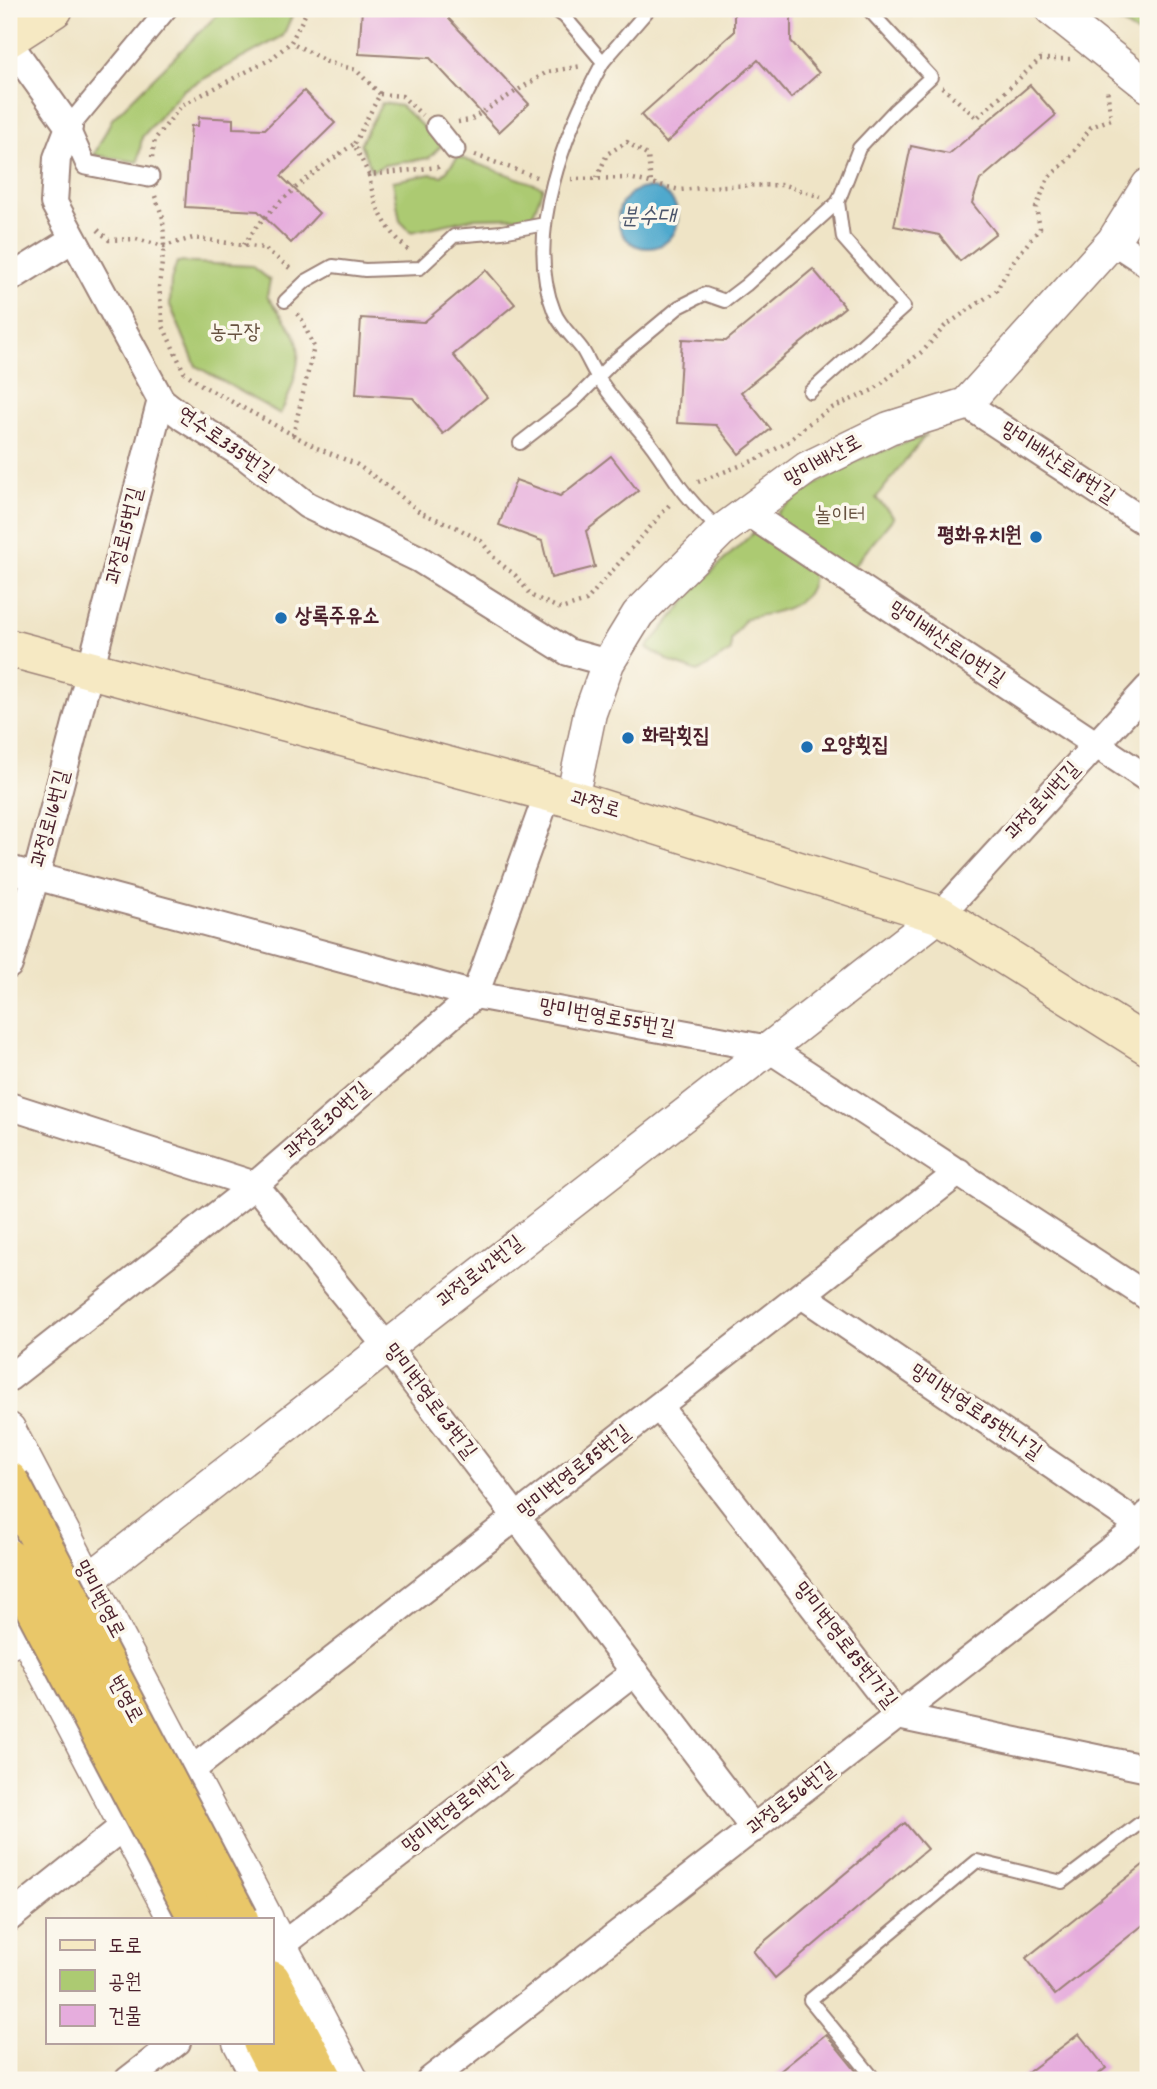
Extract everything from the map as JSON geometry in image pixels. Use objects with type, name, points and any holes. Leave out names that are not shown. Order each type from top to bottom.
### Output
[{"type":"highway","name":"번영로","points":[[9,1481],[238,1918]]},
{"type":"highway","name":"번영로","points":[[9,1559],[197,1918]]},
{"type":"highway","points":[[273,1943],[324,2080]]},
{"type":"highway","points":[[263,2044],[282,2080]]},
{"type":"main road","points":[[9,41],[54,9]]},
{"type":"main road","name":"과정로","points":[[9,648],[560,796],[940,915],[1148,1046]]},
{"type":"street","points":[[69,127],[167,9]]},
{"type":"street","points":[[1051,9],[1148,86]]},
{"type":"street","points":[[9,41],[69,127],[86,165],[149,177]]},
{"type":"street","points":[[436,126],[455,150]]},
{"type":"street","name":"연수로335번길","points":[[69,127],[57,158],[54,203],[83,232],[161,401],[246,457],[307,505],[419,559],[568,652],[608,663]]},
{"type":"street","points":[[966,404],[1113,241],[1148,185]]},
{"type":"street","points":[[9,279],[83,232]]},
{"type":"street","points":[[1113,241],[1148,264]]},
{"type":"street","name":"과정로15번길","points":[[91,671],[161,401]]},
{"type":"street","name":"망미배산로","points":[[560,796],[608,663],[638,614],[721,531],[745,510],[807,467],[889,428],[966,404]]},
{"type":"street","name":"망미배산로18번길","points":[[966,404],[1148,524]]},
{"type":"street","name":"망미배산로10번길","points":[[745,510],[1148,779]]},
{"type":"street","name":"과정로16번길","points":[[9,965],[91,671]]},
{"type":"street","name":"과정로41번길","points":[[940,915],[1148,688]]},
{"type":"street","name":"과정로30번길","points":[[9,1378],[255,1185],[475,996],[560,796]]},
{"type":"street","name":"망미번영로55번길","points":[[9,869],[475,996],[769,1048],[1148,1297]]},
{"type":"street","name":"과정로42번길","points":[[13,1626],[88,1580],[940,915]]},
{"type":"street","points":[[9,1106],[255,1185]]},
{"type":"street","name":"망미번영로85번길","points":[[189,1772],[959,1172]]},
{"type":"street","name":"망미번영로63번길","points":[[255,1185],[387,1346],[754,1829]]},
{"type":"street","name":"망미번영로85번나길","points":[[802,1295],[1146,1523]]},
{"type":"street","name":"망미번영로85번가길","points":[[659,1407],[898,1716],[1148,1769]]},
{"type":"street","name":"망미번영로","points":[[9,1429],[189,1772],[261,1918]]},
{"type":"street","name":"과정로56번길","points":[[430,2080],[1146,1523]]},
{"type":"street","points":[[13,1626],[125,1825],[173,1918]]},
{"type":"street","name":"망미번영로91번길","points":[[273,1943],[635,1672]]},
{"type":"street","points":[[9,1918],[125,1825]]},
{"type":"street","name":"망미번영로","points":[[273,1943],[352,2080]]},
{"type":"street","points":[[128,2080],[174,2044]]},
{"type":"street","points":[[240,2044],[259,2080]]},
{"type":"lane","points":[[554,9],[565,17],[603,62]]},
{"type":"lane","points":[[649,9],[603,62],[579,106],[554,183],[545,224],[543,271],[554,313],[582,350],[598,379],[645,437],[681,488],[721,531]]},
{"type":"lane","points":[[520,443],[573,402],[614,360],[679,307],[705,294],[725,301],[838,202],[859,148],[931,77],[868,9]]},
{"type":"lane","points":[[810,392],[904,307],[843,238],[838,202]]},
{"type":"lane","points":[[285,301],[306,281],[333,266],[365,270],[420,268],[454,236],[502,232],[545,224]]},
{"type":"lane","points":[[875,2080],[810,2000],[977,1861],[1062,1882],[1148,1817]]},
{"type":"path","points":[[308,9],[291,42],[271,60],[182,105],[155,139],[149,177],[163,218],[164,246],[159,287],[163,326],[184,372],[204,386],[317,448],[356,464],[421,513],[454,526],[481,541],[532,596],[561,609],[586,601],[660,518],[681,488],[760,458],[788,442],[832,408],[873,390],[924,350],[945,326],[996,291],[1012,263],[1041,228],[1036,208],[1048,177],[1068,160],[1091,127],[1111,118],[1106,80]]},
{"type":"path","points":[[291,42],[327,62],[356,71],[380,94],[402,96],[436,126],[470,120],[547,72],[603,62]]},
{"type":"path","points":[[931,77],[977,118],[1040,59],[1072,59]]},
{"type":"path","points":[[244,245],[254,228],[326,163],[354,144],[380,94]]},
{"type":"path","points":[[597,178],[607,154],[627,142],[648,156],[651,183]]},
{"type":"path","points":[[354,144],[369,175],[372,196],[382,219],[415,257],[420,268]]},
{"type":"path","points":[[369,175],[439,167],[455,150],[484,157],[554,183],[573,179],[629,178],[680,190],[783,185],[838,202]]},
{"type":"path","points":[[83,232],[109,240],[136,239],[164,246],[193,238],[264,248],[306,281]]},
{"type":"path","points":[[285,301],[302,320],[314,347],[293,435]]},
{"type":"green space","points":[[223,9],[295,9],[283,36],[183,90],[142,137],[138,162],[94,155],[112,119]]},
{"type":"green space","points":[[1098,9],[1148,9],[1148,40]]},
{"type":"green space","points":[[382,103],[401,106],[442,145],[429,158],[385,165],[372,171],[360,144]]},
{"type":"green space","points":[[458,157],[543,187],[532,217],[475,218],[411,232],[400,221],[393,181],[431,174],[442,176]]},
{"type":"green space","name":"농구장","points":[[177,262],[252,266],[270,280],[267,296],[290,327],[298,346],[295,377],[280,414],[196,366],[170,305],[171,280]]},
{"type":"green space","name":"놀이터","points":[[925,436],[876,498],[894,517],[849,572],[776,523],[778,512],[805,491],[860,459]]},
{"type":"green space","points":[[756,530],[812,567],[812,580],[802,599],[782,610],[746,618],[731,640],[731,651],[698,672],[673,663],[647,648],[703,580]]},
{"type":"water","name":"분수대","points":[[642,188],[654,188],[670,196],[676,206],[676,230],[670,240],[654,248],[642,248],[626,240],[618,224],[618,212],[626,196]]},
{"type":"building","points":[[362,9],[449,9],[449,19],[529,104],[499,132],[430,58],[359,54]]},
{"type":"building","points":[[734,9],[791,9],[791,41],[819,73],[791,98],[758,60],[666,143],[641,115],[734,32]]},
{"type":"building","points":[[1030,85],[1056,115],[980,180],[972,203],[996,233],[960,261],[939,235],[894,226],[911,146],[949,154]]},
{"type":"building","points":[[304,91],[335,123],[281,176],[319,213],[291,243],[258,211],[185,207],[191,126],[198,126],[199,117],[233,119],[233,128],[265,129]]},
{"type":"building","points":[[813,269],[845,307],[741,392],[771,429],[739,454],[716,425],[677,423],[682,339],[726,341]]},
{"type":"building","points":[[486,270],[515,304],[453,355],[487,397],[443,434],[413,398],[356,394],[361,318],[424,322]]},
{"type":"building","points":[[611,456],[638,491],[586,531],[595,567],[551,578],[542,541],[499,525],[516,480],[560,496]]},
{"type":"building","points":[[905,1823],[927,1849],[775,1978],[753,1951]]},
{"type":"building","points":[[1148,1861],[1148,1921],[1055,1995],[1026,1958]]},
{"type":"building","points":[[826,2034],[857,2072],[847,2080],[769,2080]]},
{"type":"building","points":[[1079,2034],[1106,2068],[1091,2080],[1018,2080]]},
{"type":"place","name":"평화유치원","points":[[1036,537]]},
{"type":"place","name":"상록주유소","points":[[281,618]]},
{"type":"place","name":"화락횟집","points":[[628,738]]},
{"type":"place","name":"오양횟집","points":[[807,747]]}]
